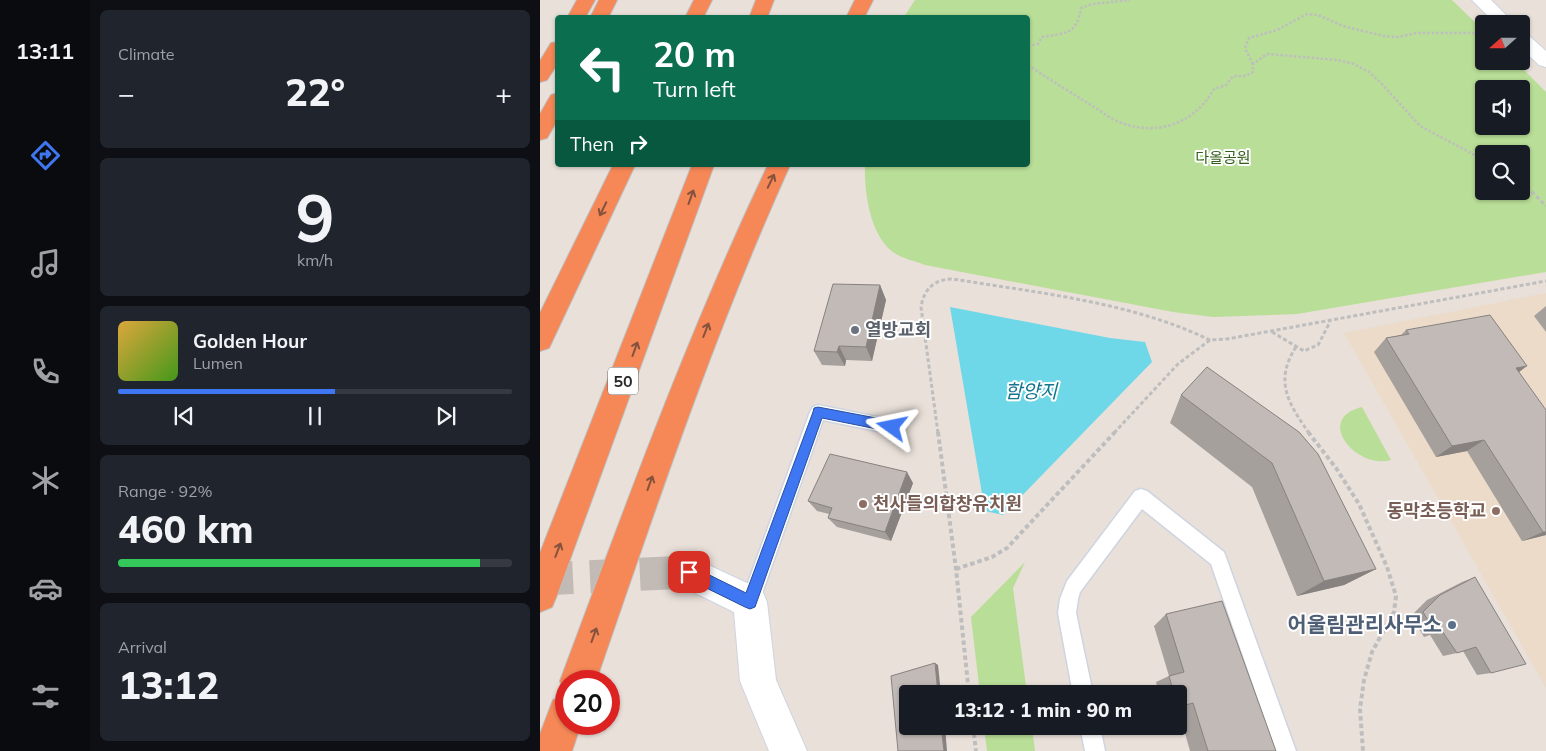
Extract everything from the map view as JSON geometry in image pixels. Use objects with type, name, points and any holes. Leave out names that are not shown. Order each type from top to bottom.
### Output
[{"type":"highway","points":[[578,15],[586,0]]},
{"type":"highway","points":[[600,15],[608,0]]},
{"type":"highway","points":[[695,15],[702,0]]},
{"type":"highway","points":[[759,15],[765,0]]},
{"type":"highway","points":[[856,15],[864,0]]},
{"type":"highway","points":[[540,133],[555,105]]},
{"type":"highway","points":[[540,340],[623,167]]},
{"type":"highway","name":"50","points":[[540,595],[702,167]]},
{"type":"highway","points":[[582,670],[706,327],[750,225],[778,167]]},
{"type":"highway","points":[[553,751],[559,735]]},
{"type":"street","points":[[1481,0],[1497,15]]},
{"type":"street","points":[[1530,46],[1546,61]]},
{"type":"street","points":[[689,572],[750,602],[758,681],[788,751]]},
{"type":"lane","points":[[750,602],[818,412],[892,427]]},
{"type":"lane","points":[[1082,685],[1067,614],[1069,599],[1073,587],[1142,497],[1218,558],[1286,751]]},
{"type":"lane","points":[[1092,735],[1095,751]]},
{"type":"path","points":[[1030,46],[1038,44],[1042,37],[1068,33],[1080,22],[1081,8],[1090,2],[1115,3],[1130,0]]},
{"type":"path","points":[[1030,66],[1122,123],[1166,128],[1180,124],[1192,117],[1210,99],[1214,89],[1226,85],[1233,76],[1246,76],[1253,72],[1253,64],[1245,48],[1249,38],[1278,30],[1307,14],[1318,15],[1346,27],[1384,36],[1398,37],[1416,33],[1475,33]]},
{"type":"path","points":[[1253,64],[1267,54],[1338,60],[1354,64],[1369,72],[1380,82],[1420,126],[1475,155]]},
{"type":"path","points":[[1530,189],[1538,201],[1546,206]]},
{"type":"path","points":[[969,685],[956,569],[921,307],[922,299],[935,281],[943,278],[953,279],[1158,317],[1189,329],[1210,340],[1227,339],[1331,321],[1546,281]]},
{"type":"path","points":[[1271,331],[1304,351],[1318,345],[1331,321]]},
{"type":"path","points":[[956,569],[992,557],[1007,548],[1178,364],[1210,340]]},
{"type":"path","points":[[1296,347],[1289,357],[1284,378],[1290,397],[1298,415],[1345,481],[1363,514],[1379,546],[1390,577],[1396,602],[1390,623],[1378,640],[1369,662],[1360,714],[1363,751]]},
{"type":"path","points":[[974,735],[976,751]]},
{"type":"shaded area","name":"동막초등학교","points":[[1546,293],[1546,688],[1344,333]]},
{"type":"green space","name":"다올공원","points":[[915,0],[1452,0],[1475,22],[1475,70],[1524,70],[1546,92],[1546,272],[1297,314],[1213,317],[1173,312],[925,265],[902,257],[887,247],[880,237],[870,214],[865,167],[1030,167],[1030,15],[905,15]]},
{"type":"green space","points":[[1362,407],[1391,460],[1378,461],[1365,458],[1345,442],[1341,432],[1341,422],[1348,413]]},
{"type":"green space","points":[[1025,562],[1013,588],[1026,685],[979,685],[971,617]]},
{"type":"green space","points":[[985,735],[1033,735],[1035,751],[987,751]]},
{"type":"water","name":"함양지","points":[[950,307],[1110,338],[1145,342],[1152,362],[1003,515],[985,511]]},
{"type":"building","points":[[833,284],[880,285],[866,347],[839,346],[837,352],[814,351]]},
{"type":"building","points":[[1490,315],[1527,366],[1516,368],[1546,410],[1546,532],[1543,532],[1484,440],[1452,446],[1386,338],[1409,334],[1406,330]]},
{"type":"building","points":[[1207,367],[1299,432],[1318,454],[1376,569],[1324,581],[1272,463],[1181,395]]},
{"type":"building","name":"천사들의합창유치원","points":[[830,454],[907,472],[885,532],[828,518],[832,508],[808,501]]},
{"type":"building","name":"어울림관리사무소","points":[[1475,577],[1526,664],[1491,673],[1476,647],[1457,653],[1442,631],[1436,634],[1423,612],[1440,595]]},
{"type":"building","points":[[1222,601],[1276,751],[1208,751],[1193,703],[1187,705],[1187,685],[1172,685],[1169,676],[1184,672],[1166,614]]},
{"type":"building","points":[[935,663],[937,685],[899,685],[899,735],[942,735],[944,751],[898,751],[891,676]]},
{"type":"tunnel","points":[[540,579],[689,572]]},
{"type":"place","name":"열방교회","points":[[855,330]]},
{"type":"place","name":"천사들의합창유치원","points":[[863,504]]},
{"type":"place","name":"동막초등학교","points":[[1496,511]]},
{"type":"place","name":"어울림관리사무소","points":[[1452,625]]},
{"type":"route","points":[[689,572],[750,602],[818,412],[892,427]]}]
